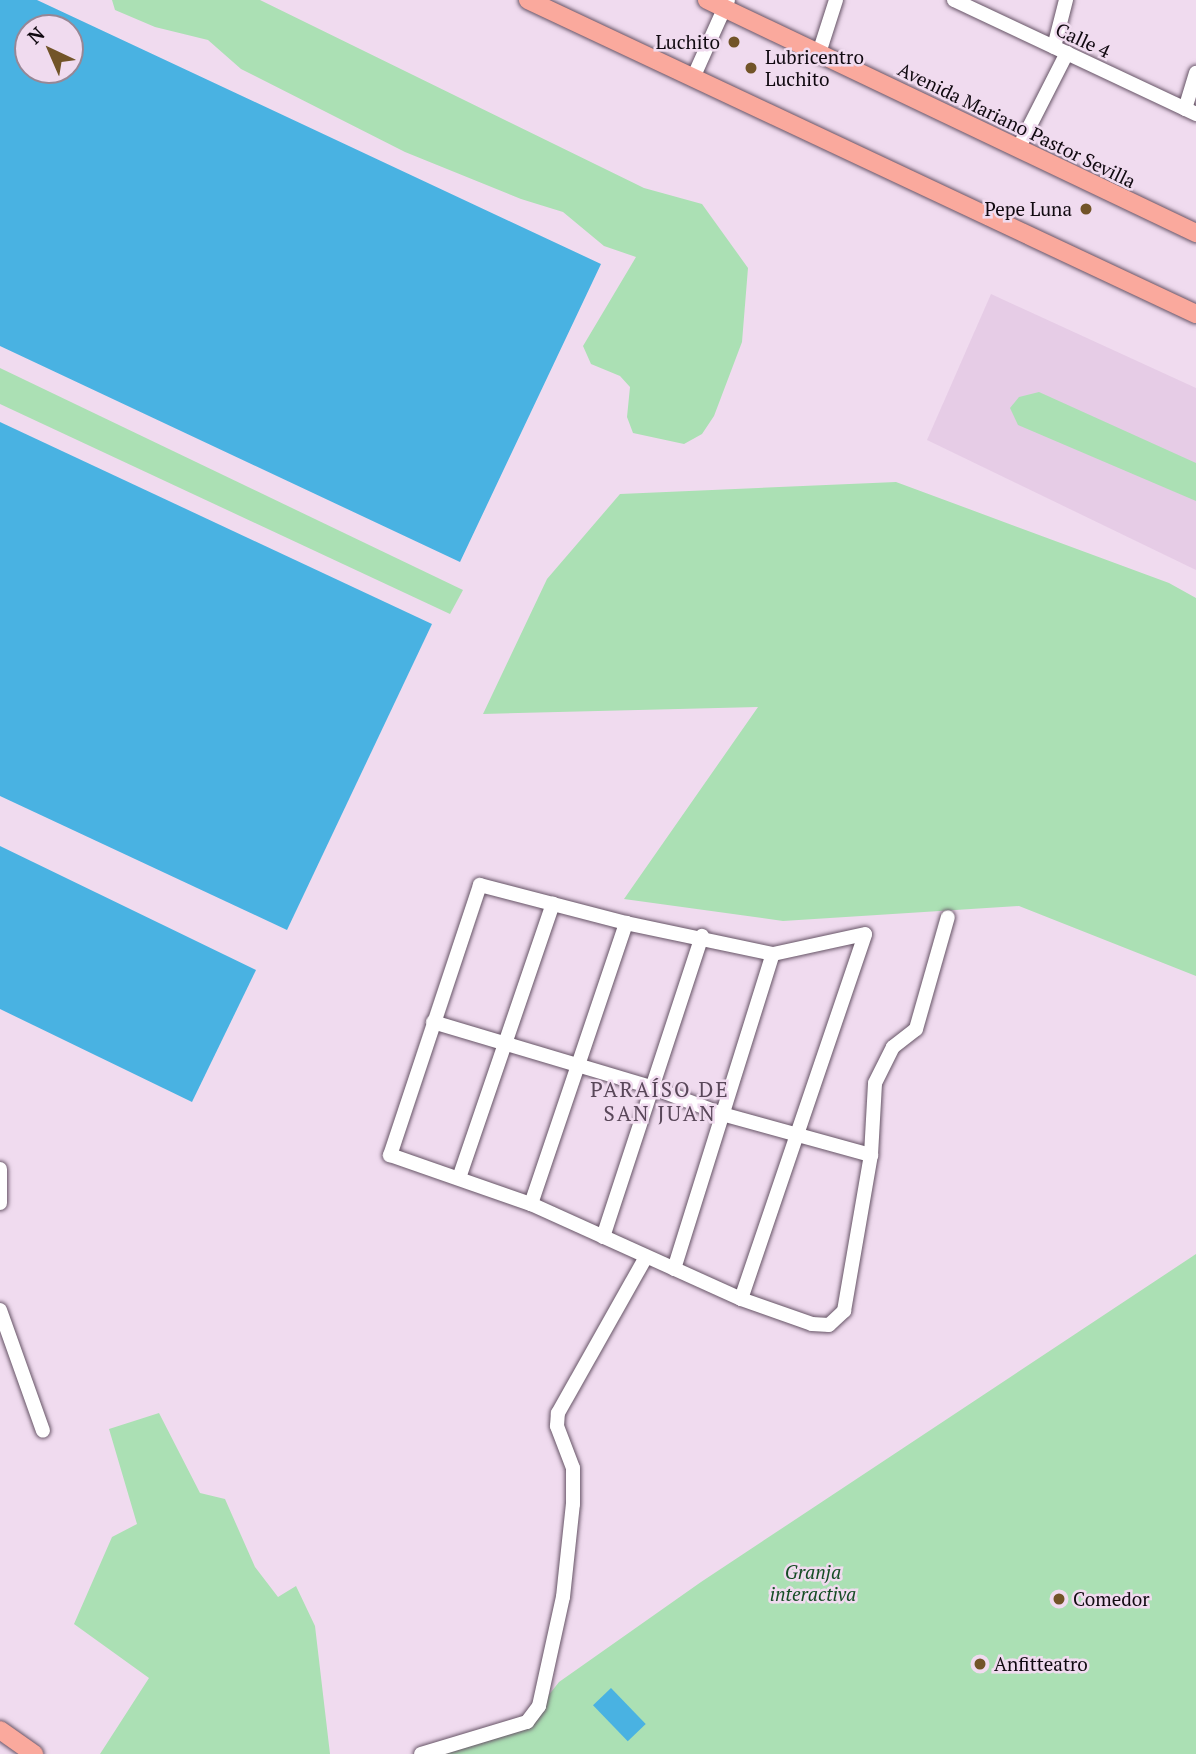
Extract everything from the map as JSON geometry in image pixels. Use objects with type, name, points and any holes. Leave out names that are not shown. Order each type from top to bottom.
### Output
[{"type":"main road","points":[[528,0],[1195,314]]},
{"type":"main road","name":"Avenida Mariano Pastor Sevilla","points":[[707,0],[727,4],[819,53],[1196,233]]},
{"type":"main road","points":[[0,1730],[34,1754]]},
{"type":"street","points":[[819,53],[836,0]]},
{"type":"street","name":"Calle 4","points":[[954,0],[1191,111]]},
{"type":"street","points":[[1018,149],[1060,50],[1066,0]]},
{"type":"street","points":[[693,78],[727,4]]},
{"type":"street","points":[[1191,111],[1196,73]]},
{"type":"street","points":[[741,1299],[865,934],[773,954],[702,936],[626,923],[480,885],[390,1155],[531,1203],[741,1299],[812,1324],[829,1325],[844,1311],[871,1155],[875,1083],[881,1064],[892,1047],[916,1029],[948,917]]},
{"type":"street","points":[[459,1178],[552,904]]},
{"type":"street","points":[[531,1203],[626,923]]},
{"type":"street","points":[[603,1237],[702,936]]},
{"type":"street","points":[[674,1269],[773,954]]},
{"type":"street","points":[[433,1022],[651,1087],[722,1114],[871,1155]]},
{"type":"street","points":[[0,1169],[0,1203]]},
{"type":"street","points":[[421,1754],[527,1722],[539,1706],[563,1597],[573,1504],[573,1468],[557,1426],[558,1413],[646,1257]]},
{"type":"street","points":[[0,1310],[43,1431]]},
{"type":"shaded area","points":[[991,294],[1196,388],[1196,570],[927,440]]},
{"type":"green space","points":[[112,0],[260,0],[644,188],[702,204],[748,268],[742,342],[714,416],[702,434],[684,444],[633,433],[627,417],[630,387],[620,376],[591,364],[583,346],[636,257],[604,246],[563,212],[521,199],[405,152],[241,69],[208,40],[155,27],[115,10]]},
{"type":"green space","points":[[0,368],[463,590],[450,614],[0,404]]},
{"type":"green space","points":[[1039,392],[1196,463],[1196,501],[1018,425],[1010,408],[1019,397]]},
{"type":"green space","points":[[896,482],[1169,583],[1196,598],[1196,976],[1019,906],[783,921],[624,899],[758,707],[483,714],[547,579],[620,494]]},
{"type":"green space","name":"Granja interactiva","points":[[1196,1254],[1196,1754],[441,1754],[521,1730],[559,1682],[701,1582]]},
{"type":"green space","points":[[159,1413],[200,1493],[225,1499],[255,1567],[278,1597],[296,1586],[315,1626],[330,1754],[100,1754],[149,1678],[74,1624],[112,1537],[137,1524],[109,1429]]},
{"type":"water","points":[[0,0],[37,0],[67,14],[14,14],[14,84],[84,84],[84,22],[601,264],[460,562],[0,346]]},
{"type":"water","points":[[0,422],[432,624],[287,930],[0,796]]},
{"type":"water","points":[[0,846],[256,970],[192,1102],[0,1009]]},
{"type":"water","points":[[611,1688],[646,1724],[628,1741],[593,1705]]},
{"type":"place","name":"Luchito","points":[[734,42]]},
{"type":"place","name":"Lubricentro Luchito","points":[[751,68]]},
{"type":"place","name":"Pepe Luna","points":[[1086,209]]},
{"type":"place","name":"Comedor","points":[[1059,1599]]},
{"type":"place","name":"Anfitteatro","points":[[980,1664]]},
{"type":"district","name":"PARAÍSO DE SAN JUAN","points":[[660,1101]]}]
